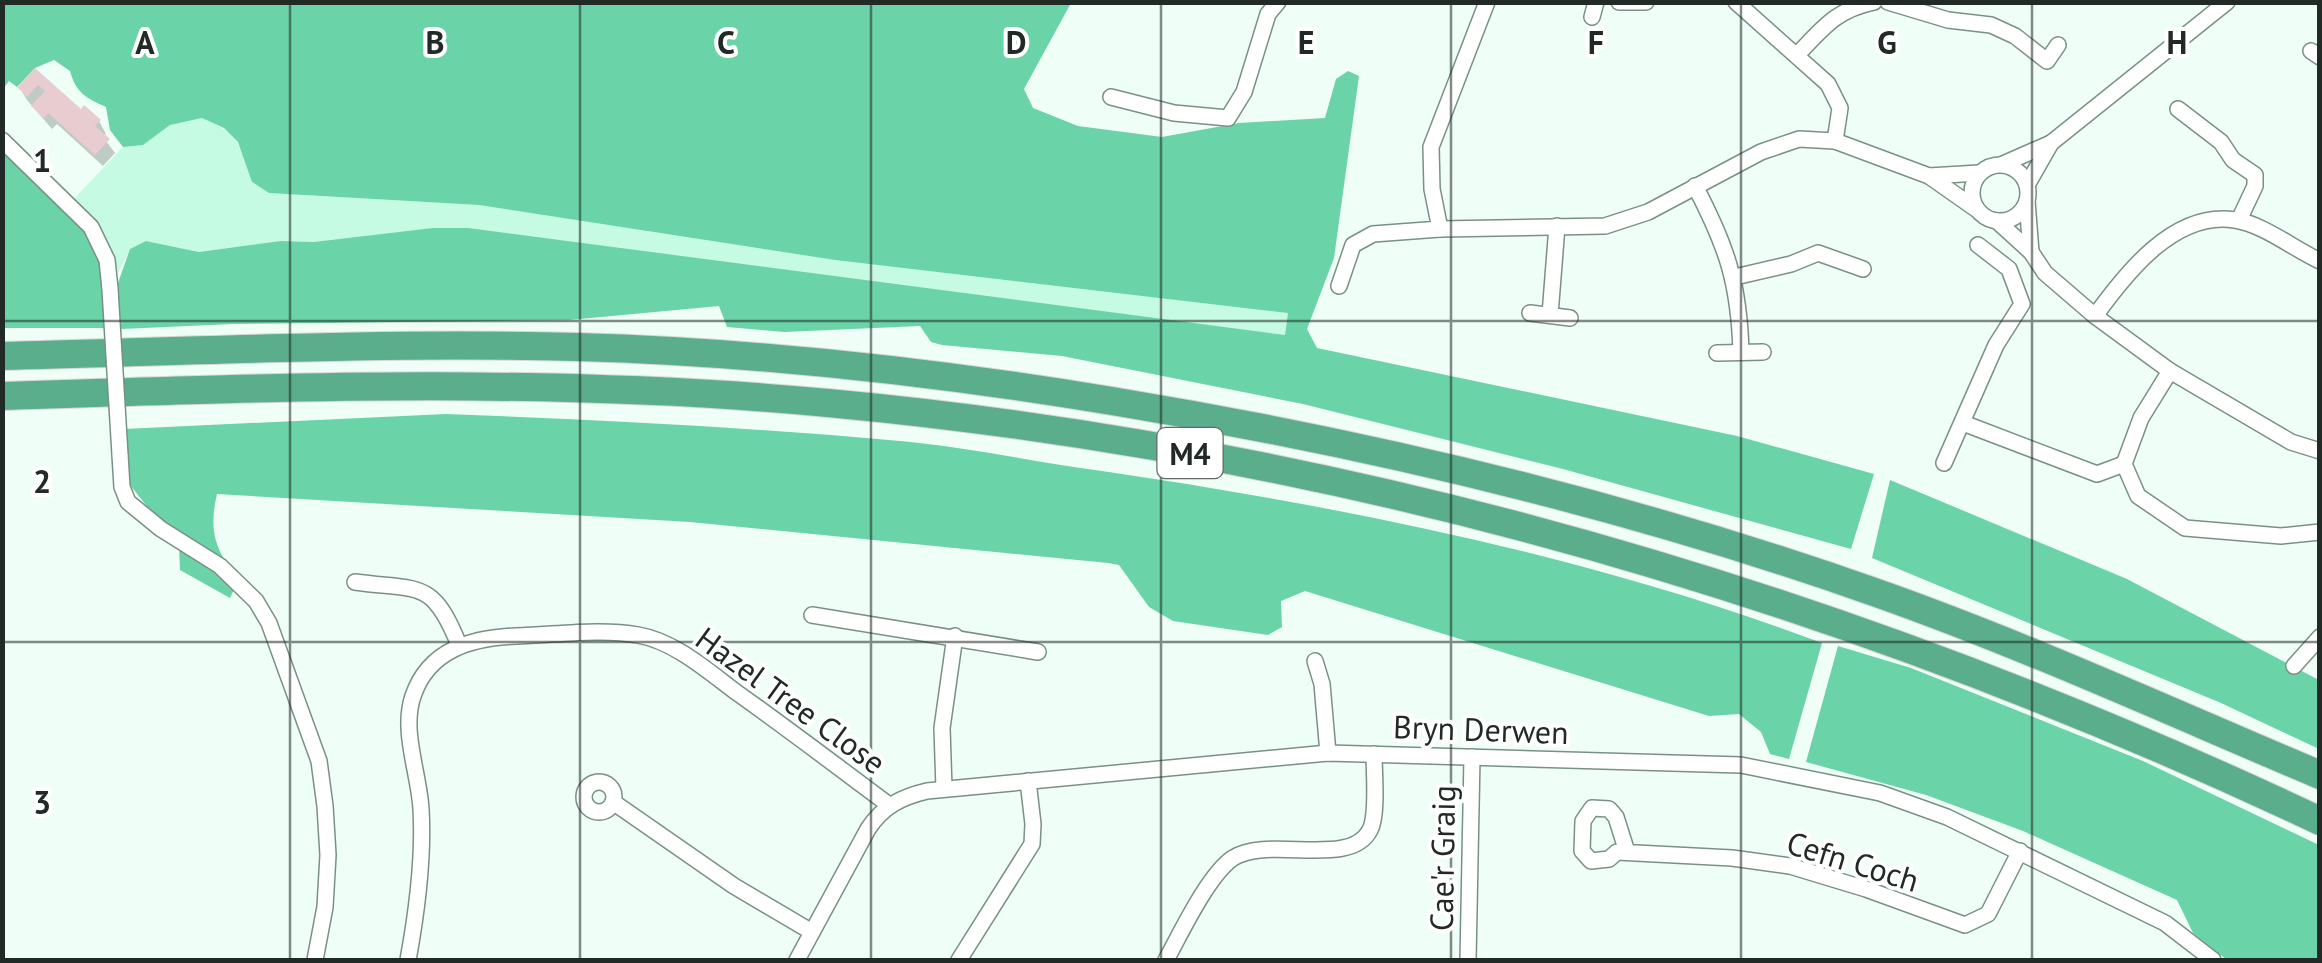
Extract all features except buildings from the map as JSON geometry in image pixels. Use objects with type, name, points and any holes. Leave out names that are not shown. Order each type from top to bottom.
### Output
[{"type":"highway","name":"M4","points":[[2,356],[359,347],[618,349],[935,376],[1236,420],[1480,473],[1611,508],[1797,566],[1959,624],[2320,775]]},
{"type":"highway","name":"M4","points":[[2,396],[347,386],[624,390],[920,412],[1255,464],[1477,514],[1806,610],[2030,695],[2320,821]]},
{"type":"street","points":[[1111,96],[1174,113],[1228,118],[1244,92],[1252,66],[1267,47],[1268,14],[1278,2]]},
{"type":"street","points":[[1440,229],[1432,189],[1432,148],[1487,2]]},
{"type":"street","points":[[1619,2],[1646,2]]},
{"type":"street","points":[[1736,2],[1828,84],[1840,108],[1835,141]]},
{"type":"street","points":[[1798,54],[1833,17],[1854,6],[1874,2]]},
{"type":"street","points":[[1888,2],[1915,6],[1948,20],[1991,25],[2015,36],[2047,61],[2058,45]]},
{"type":"street","points":[[1928,176],[1979,173],[2051,143],[2227,2]]},
{"type":"street","points":[[2178,109],[2255,175],[2255,186],[2239,220]]},
{"type":"street","points":[[1339,286],[1353,245],[1374,234],[1605,226],[1648,212],[1785,143],[1799,139],[1835,141],[1928,176],[1985,218],[1997,221],[2031,252],[2044,273],[2094,316],[2170,371],[2291,442],[2320,450]]},
{"type":"street","points":[[2,140],[91,227],[107,260],[122,487],[128,502],[161,530],[220,566],[256,601],[269,623],[319,761],[328,855],[316,960]]},
{"type":"street","points":[[1997,221],[2016,216],[2051,143]]},
{"type":"street","points":[[2003,164],[2018,171],[2027,193],[2031,252]]},
{"type":"street","points":[[1976,209],[1971,190],[1979,173]]},
{"type":"street","points":[[1695,186],[1719,232],[1734,276],[1741,352]]},
{"type":"street","points":[[2094,316],[2126,272],[2149,251],[2205,218],[2239,220],[2320,261]]},
{"type":"street","points":[[1550,315],[1556,226]]},
{"type":"street","points":[[1944,463],[1996,345],[2022,304],[2010,270],[1978,245]]},
{"type":"street","points":[[1734,276],[1790,264],[1818,252],[1863,269]]},
{"type":"street","points":[[1836,281],[1845,262]]},
{"type":"street","points":[[1530,313],[1570,318]]},
{"type":"street","points":[[1717,353],[1763,352]]},
{"type":"street","points":[[2170,371],[2141,418],[2124,464],[2138,496],[2185,528],[2280,536],[2320,532]]},
{"type":"street","points":[[1963,424],[2097,474],[2124,464]]},
{"type":"street","points":[[354,582],[430,594],[445,612],[458,644],[428,669],[410,708],[422,840],[408,960]]},
{"type":"street","points":[[812,615],[1038,652]]},
{"type":"street","name":"Hazel Tree Close","points":[[458,644],[512,636],[637,634],[650,638],[696,663],[889,805]]},
{"type":"street","points":[[944,790],[942,728],[955,636]]},
{"type":"street","points":[[2294,666],[2320,636]]},
{"type":"street","points":[[1315,661],[1322,684],[1328,753]]},
{"type":"street","points":[[1322,684],[1340,681]]},
{"type":"street","name":"Bryn Derwen","points":[[889,805],[912,794],[944,790],[1328,753],[1710,763],[1776,770],[1899,800],[2020,851],[2165,923],[2213,960]]},
{"type":"street","points":[[1166,960],[1216,876],[1236,856],[1267,848],[1340,850],[1361,841],[1370,832],[1373,820],[1374,754]]},
{"type":"street","name":"Cae'r Graig","points":[[1468,960],[1472,756]]},
{"type":"street","points":[[959,960],[1032,844],[1028,782]]},
{"type":"street","points":[[614,802],[734,886],[812,932]]},
{"type":"street","points":[[797,960],[868,829],[889,805]]},
{"type":"street","name":"Cefn Coch","points":[[1626,852],[1732,858],[1790,866],[1965,925],[1988,914],[2020,851]]},
{"type":"street","points":[[2182,960],[2194,945]]},
{"type":"green space","points":[[3,3],[1071,3],[1024,89],[1033,108],[1078,126],[1162,137],[1239,123],[1325,118],[1336,79],[1348,71],[1359,76],[1334,258],[1307,329],[1317,348],[1737,436],[1874,474],[1851,549],[1563,469],[1303,404],[1062,356],[942,345],[931,342],[920,326],[784,332],[727,327],[719,306],[569,320],[121,329],[118,312],[108,328],[3,328],[3,140],[91,227],[112,300],[130,249],[146,241],[199,252],[281,241],[314,242],[433,228],[468,228],[1285,335],[1288,313],[835,260],[479,205],[269,193],[252,182],[238,142],[224,128],[202,118],[170,125],[143,145],[123,147],[110,130],[106,107],[83,94],[70,71],[54,60],[35,68],[17,87],[9,81],[3,89]]},
{"type":"green space","points":[[202,118],[232,137],[251,174],[269,193],[479,205],[835,260],[1288,313],[1285,335],[615,249],[281,241],[199,252],[146,241],[130,249],[110,289],[71,202],[123,147],[143,145],[170,125]]},
{"type":"green space","points":[[446,414],[673,424],[900,441],[1193,485],[1376,518],[1557,560],[1646,584],[1822,643],[1789,759],[1770,754],[1761,732],[1739,714],[1709,716],[1305,591],[1281,601],[1282,627],[1268,635],[1173,621],[1149,607],[1119,565],[1108,563],[690,522],[217,494],[213,520],[216,540],[238,581],[230,598],[180,570],[179,547],[123,476],[124,429]]},
{"type":"green space","points":[[1890,480],[2127,579],[2319,680],[2319,749],[2221,703],[1872,558]]},
{"type":"green space","points":[[1838,646],[1911,668],[2143,761],[2319,845],[2319,960],[2227,960],[2193,933],[2177,900],[2023,831],[1926,795],[1806,762]]}]
